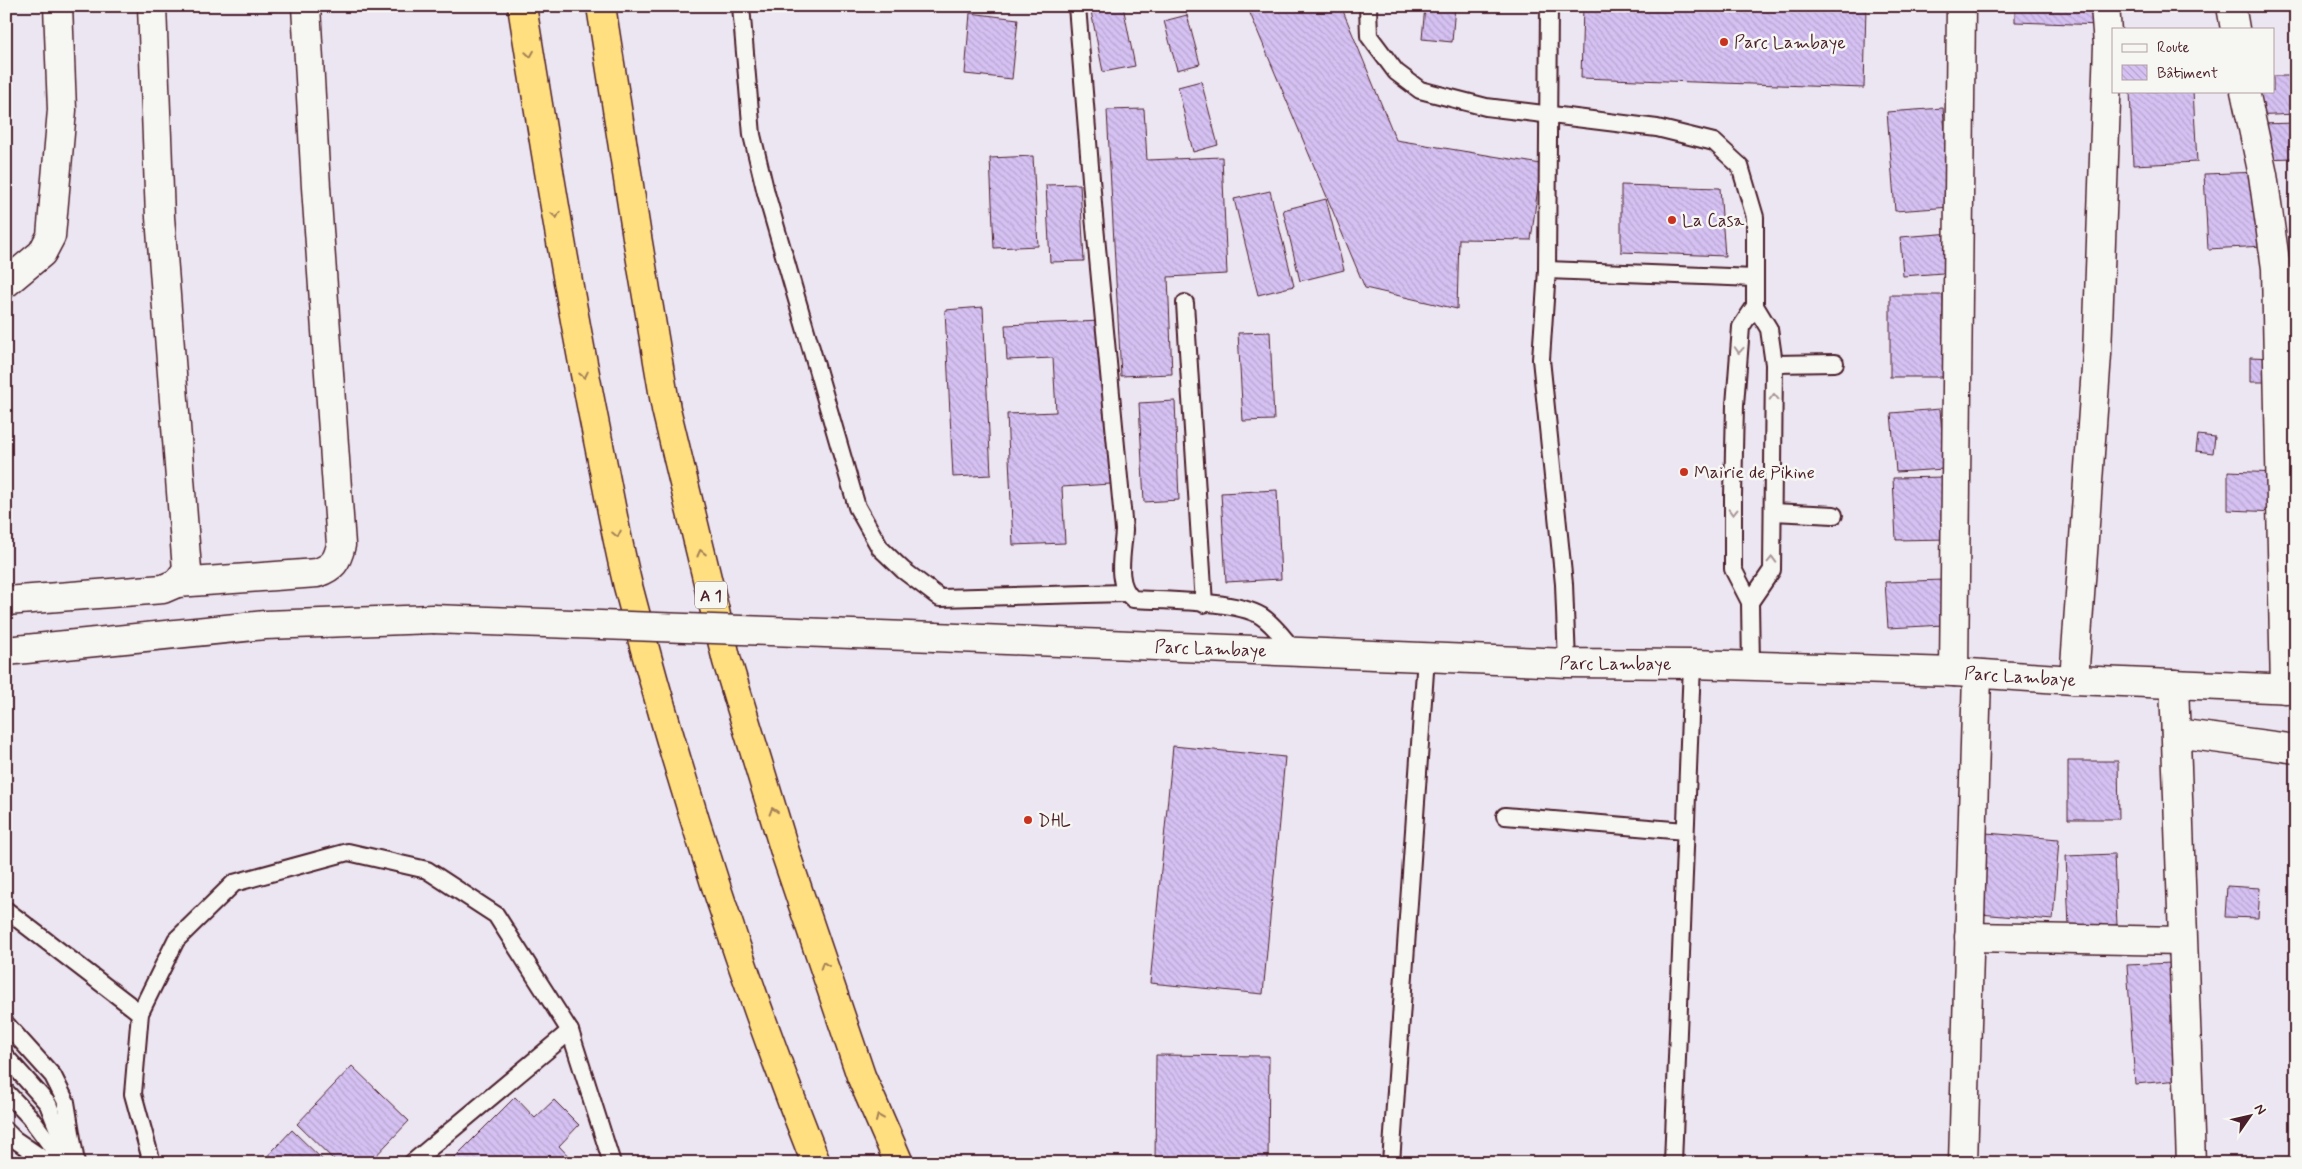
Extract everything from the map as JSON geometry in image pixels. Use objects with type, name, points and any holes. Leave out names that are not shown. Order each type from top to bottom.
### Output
[{"type":"highway","points":[[522,6],[580,356],[628,584],[695,822],[784,1083],[816,1163]]},
{"type":"highway","name":"A 1","points":[[601,6],[636,237],[666,409],[727,661],[786,855],[861,1076],[898,1163]]},
{"type":"street","points":[[6,283],[42,253],[51,236],[62,110],[58,6]]},
{"type":"street","points":[[152,6],[160,217],[187,556],[187,570],[177,583]]},
{"type":"street","points":[[6,601],[163,589],[177,583],[316,573],[329,569],[337,562],[341,545],[316,187],[306,6]]},
{"type":"street","points":[[1961,6],[1970,937],[1963,1163]]},
{"type":"street","points":[[2074,680],[2097,354],[2108,45],[2105,6]]},
{"type":"street","points":[[2231,6],[2235,28]]},
{"type":"street","points":[[2245,92],[2263,175],[2276,268],[2291,689]]},
{"type":"street","name":"Parc Lambaye","points":[[6,651],[265,625],[433,619],[1567,663],[1692,664],[1966,674],[2291,689]]},
{"type":"street","points":[[2174,684],[2191,1163]]},
{"type":"street","points":[[2176,732],[2296,749]]},
{"type":"street","points":[[1970,937],[2182,942]]},
{"type":"lane","points":[[741,6],[752,134],[766,193],[857,507],[880,548],[903,570],[940,598],[1125,592]]},
{"type":"lane","points":[[1077,6],[1094,216],[1124,530],[1122,583],[1125,592],[1133,599],[1204,604],[1251,610],[1263,617],[1296,652]]},
{"type":"lane","points":[[1368,6],[1369,36],[1396,72],[1420,90],[1486,106],[1657,128],[1714,142],[1740,166],[1756,217],[1756,306],[1769,329],[1774,364],[1772,570],[1750,602]]},
{"type":"lane","points":[[1549,6],[1547,270],[1541,358],[1564,584],[1567,663]]},
{"type":"lane","points":[[1547,270],[1755,278]]},
{"type":"lane","points":[[1185,304],[1204,604]]},
{"type":"lane","points":[[1751,666],[1750,602],[1733,569],[1733,496],[1741,327],[1756,306]]},
{"type":"lane","points":[[1774,364],[1835,362]]},
{"type":"lane","points":[[1773,512],[1834,515]]},
{"type":"lane","points":[[1391,1163],[1426,657]]},
{"type":"lane","points":[[1673,1163],[1692,664]]},
{"type":"lane","points":[[1505,816],[1685,831]]},
{"type":"lane","points":[[152,1163],[133,1094],[140,1012],[176,940],[234,883],[348,852],[427,870],[496,915],[570,1031],[612,1163]]},
{"type":"lane","points":[[6,910],[140,1012]]},
{"type":"lane","points":[[6,1024],[53,1076],[66,1102],[76,1163]]},
{"type":"lane","points":[[412,1163],[570,1031]]},
{"type":"lane","points":[[6,1057],[48,1104],[71,1163]]},
{"type":"lane","points":[[6,1092],[29,1116],[64,1163]]},
{"type":"lane","points":[[6,1131],[14,1139],[49,1163]]},
{"type":"building","points":[[1090,6],[1123,6],[1135,66],[1103,72]]},
{"type":"building","points":[[1247,6],[1341,6],[1396,140],[1541,164],[1531,240],[1459,239],[1457,309],[1365,288]]},
{"type":"building","points":[[1425,6],[1455,6],[1452,42],[1422,39]]},
{"type":"building","name":"Parc Lambaye","points":[[1583,6],[1866,6],[1864,88],[1581,78]]},
{"type":"building","points":[[2015,6],[2102,6],[2102,25],[2015,22]]},
{"type":"building","points":[[970,13],[1018,19],[1012,79],[965,74]]},
{"type":"building","points":[[1187,15],[1200,64],[1177,70],[1164,21]]},
{"type":"building","points":[[2274,76],[2296,76],[2296,114],[2252,116],[2251,92],[2274,92]]},
{"type":"building","points":[[1201,81],[1218,145],[1193,152],[1178,87]]},
{"type":"building","points":[[2130,92],[2193,92],[2197,162],[2133,165]]},
{"type":"building","points":[[1943,108],[1951,207],[1895,211],[1887,112]]},
{"type":"building","points":[[1144,109],[1147,160],[1222,157],[1227,274],[1168,277],[1172,374],[1121,376],[1107,110]]},
{"type":"building","points":[[2296,123],[2296,158],[2261,159],[2260,124]]},
{"type":"building","points":[[1033,156],[1038,246],[994,248],[990,158]]},
{"type":"building","points":[[2261,172],[2264,246],[2208,249],[2204,174]]},
{"type":"building","points":[[1080,184],[1084,261],[1050,262],[1046,185]]},
{"type":"building","name":"La Casa","points":[[1621,185],[1720,188],[1725,256],[1621,252]]},
{"type":"building","points":[[1270,191],[1294,286],[1258,295],[1234,199]]},
{"type":"building","points":[[1326,199],[1344,270],[1300,281],[1283,210]]},
{"type":"building","points":[[1953,233],[1956,272],[1903,276],[1900,237]]},
{"type":"building","points":[[2292,249],[2296,249],[2296,293],[2291,292]]},
{"type":"building","points":[[1890,295],[1943,295],[1943,377],[1890,377]]},
{"type":"building","points":[[983,307],[991,475],[953,477],[945,310]]},
{"type":"building","points":[[2292,318],[2296,318],[2296,358],[2289,358]]},
{"type":"building","points":[[1102,321],[1111,484],[1062,487],[1065,543],[1013,545],[1007,414],[1056,412],[1053,358],[1007,360],[1005,325]]},
{"type":"building","points":[[1270,332],[1274,420],[1243,421],[1238,333]]},
{"type":"building","points":[[2250,357],[2275,358],[2275,382],[2250,382]]},
{"type":"building","points":[[1175,401],[1179,500],[1144,502],[1139,403]]},
{"type":"building","points":[[1940,409],[1945,469],[1896,472],[1891,413]]},
{"type":"building","points":[[2198,435],[2215,437],[2213,453],[2196,451]]},
{"type":"building","points":[[2228,471],[2278,473],[2277,512],[2228,510]]},
{"type":"building","points":[[1946,477],[1948,539],[1896,540],[1893,478]]},
{"type":"building","points":[[1277,490],[1281,579],[1226,582],[1221,493]]},
{"type":"building","points":[[1943,580],[1945,625],[1888,628],[1885,582]]},
{"type":"building","points":[[1173,746],[1285,757],[1263,994],[1150,983]]},
{"type":"building","points":[[2068,761],[2118,761],[2119,819],[2068,819]]},
{"type":"building","points":[[1986,833],[2059,839],[2053,920],[1979,914]]},
{"type":"building","points":[[2114,854],[2117,925],[2069,927],[2066,856]]},
{"type":"building","points":[[2227,886],[2260,888],[2258,918],[2225,917]]},
{"type":"building","points":[[2172,963],[2180,1080],[2135,1084],[2127,965]]},
{"type":"building","points":[[1156,1055],[1269,1056],[1268,1163],[1155,1163]]},
{"type":"building","points":[[352,1066],[409,1121],[369,1163],[337,1163],[297,1124]]},
{"type":"building","points":[[515,1097],[535,1118],[554,1100],[579,1125],[559,1146],[575,1163],[449,1163]]},
{"type":"building","points":[[292,1130],[326,1163],[261,1163]]},
{"type":"place","name":"Parc Lambaye","points":[[1724,42]]},
{"type":"place","name":"La Casa","points":[[1672,220]]},
{"type":"place","name":"Mairie de Pikine","points":[[1684,472]]},
{"type":"place","name":"DHL","points":[[1028,820]]}]
